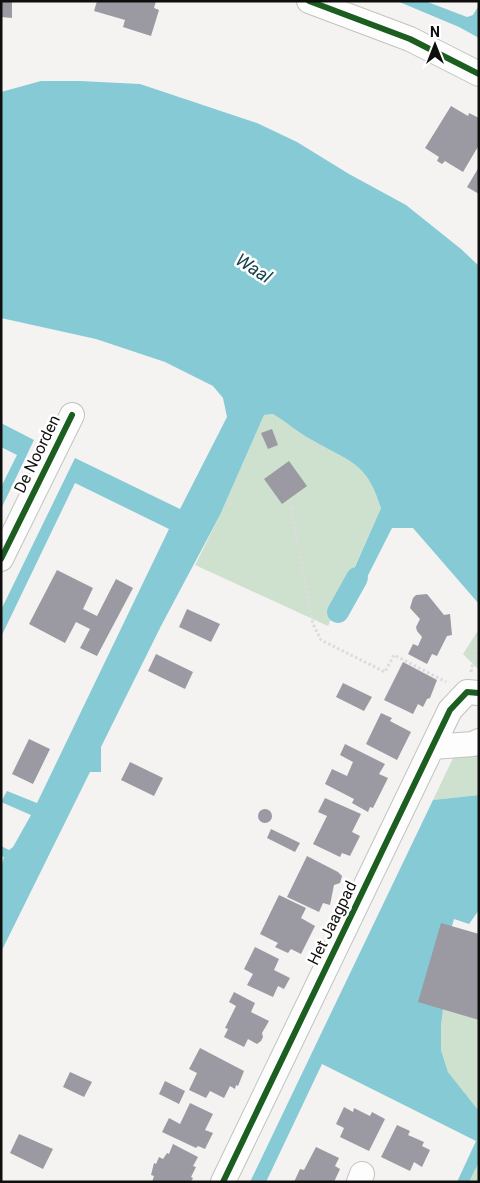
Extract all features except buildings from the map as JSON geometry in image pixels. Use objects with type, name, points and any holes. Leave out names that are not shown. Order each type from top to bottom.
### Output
[{"type":"street","points":[[308,1],[410,39],[479,74]]},
{"type":"street","name":"De Noorden","points":[[1,560],[72,415]]},
{"type":"street","name":"Het Jaagpad","points":[[223,1182],[450,710],[473,693]]},
{"type":"street","points":[[432,747],[473,744],[479,741]]},
{"type":"path","points":[[291,506],[313,624],[321,640],[385,672],[394,655],[473,693],[479,639]]},
{"type":"green space","points":[[273,414],[307,437],[347,459],[362,471],[369,480],[381,508],[328,626],[195,565],[220,515],[264,415]]},
{"type":"green space","points":[[479,629],[479,670],[463,654]]},
{"type":"green space","points":[[479,755],[479,795],[433,800],[454,756],[471,757]]},
{"type":"green space","points":[[444,1002],[479,1012],[479,1111],[448,1072],[441,1050],[441,1025]]},
{"type":"green space","points":[[479,1162],[479,1182],[469,1182]]},
{"type":"water","points":[[397,1],[425,1],[467,17],[473,15],[479,5],[479,38],[459,27]]},
{"type":"water","name":"Waal","points":[[41,81],[140,84],[257,123],[297,142],[349,174],[406,205],[461,249],[479,266],[479,604],[413,528],[392,528],[352,607],[339,603],[381,508],[369,481],[356,465],[307,437],[273,414],[264,415],[220,515],[161,626],[101,747],[101,772],[90,772],[1,952],[1,867],[4,857],[1,856],[1,846],[9,850],[13,847],[31,815],[1,802],[7,791],[37,803],[169,529],[75,483],[1,637],[1,610],[75,458],[180,509],[227,417],[223,398],[213,386],[165,362],[96,339],[1,318],[1,92]]},
{"type":"water","points":[[1,423],[34,440],[1,509],[1,487],[17,455],[1,447]]},
{"type":"water","points":[[479,795],[479,910],[469,924],[454,919],[431,998],[444,1002],[441,1025],[441,1050],[448,1072],[479,1111],[479,1162],[469,1182],[457,1182],[476,1141],[322,1064],[266,1182],[250,1182],[433,800]]},
{"type":"waterway","points":[[338,612],[357,578]]},
{"type":"cycle path","points":[[309,1],[410,39],[479,74]]},
{"type":"cycle path","points":[[1,559],[72,415]]},
{"type":"cycle path","points":[[223,1182],[450,710],[467,692],[479,693]]}]
